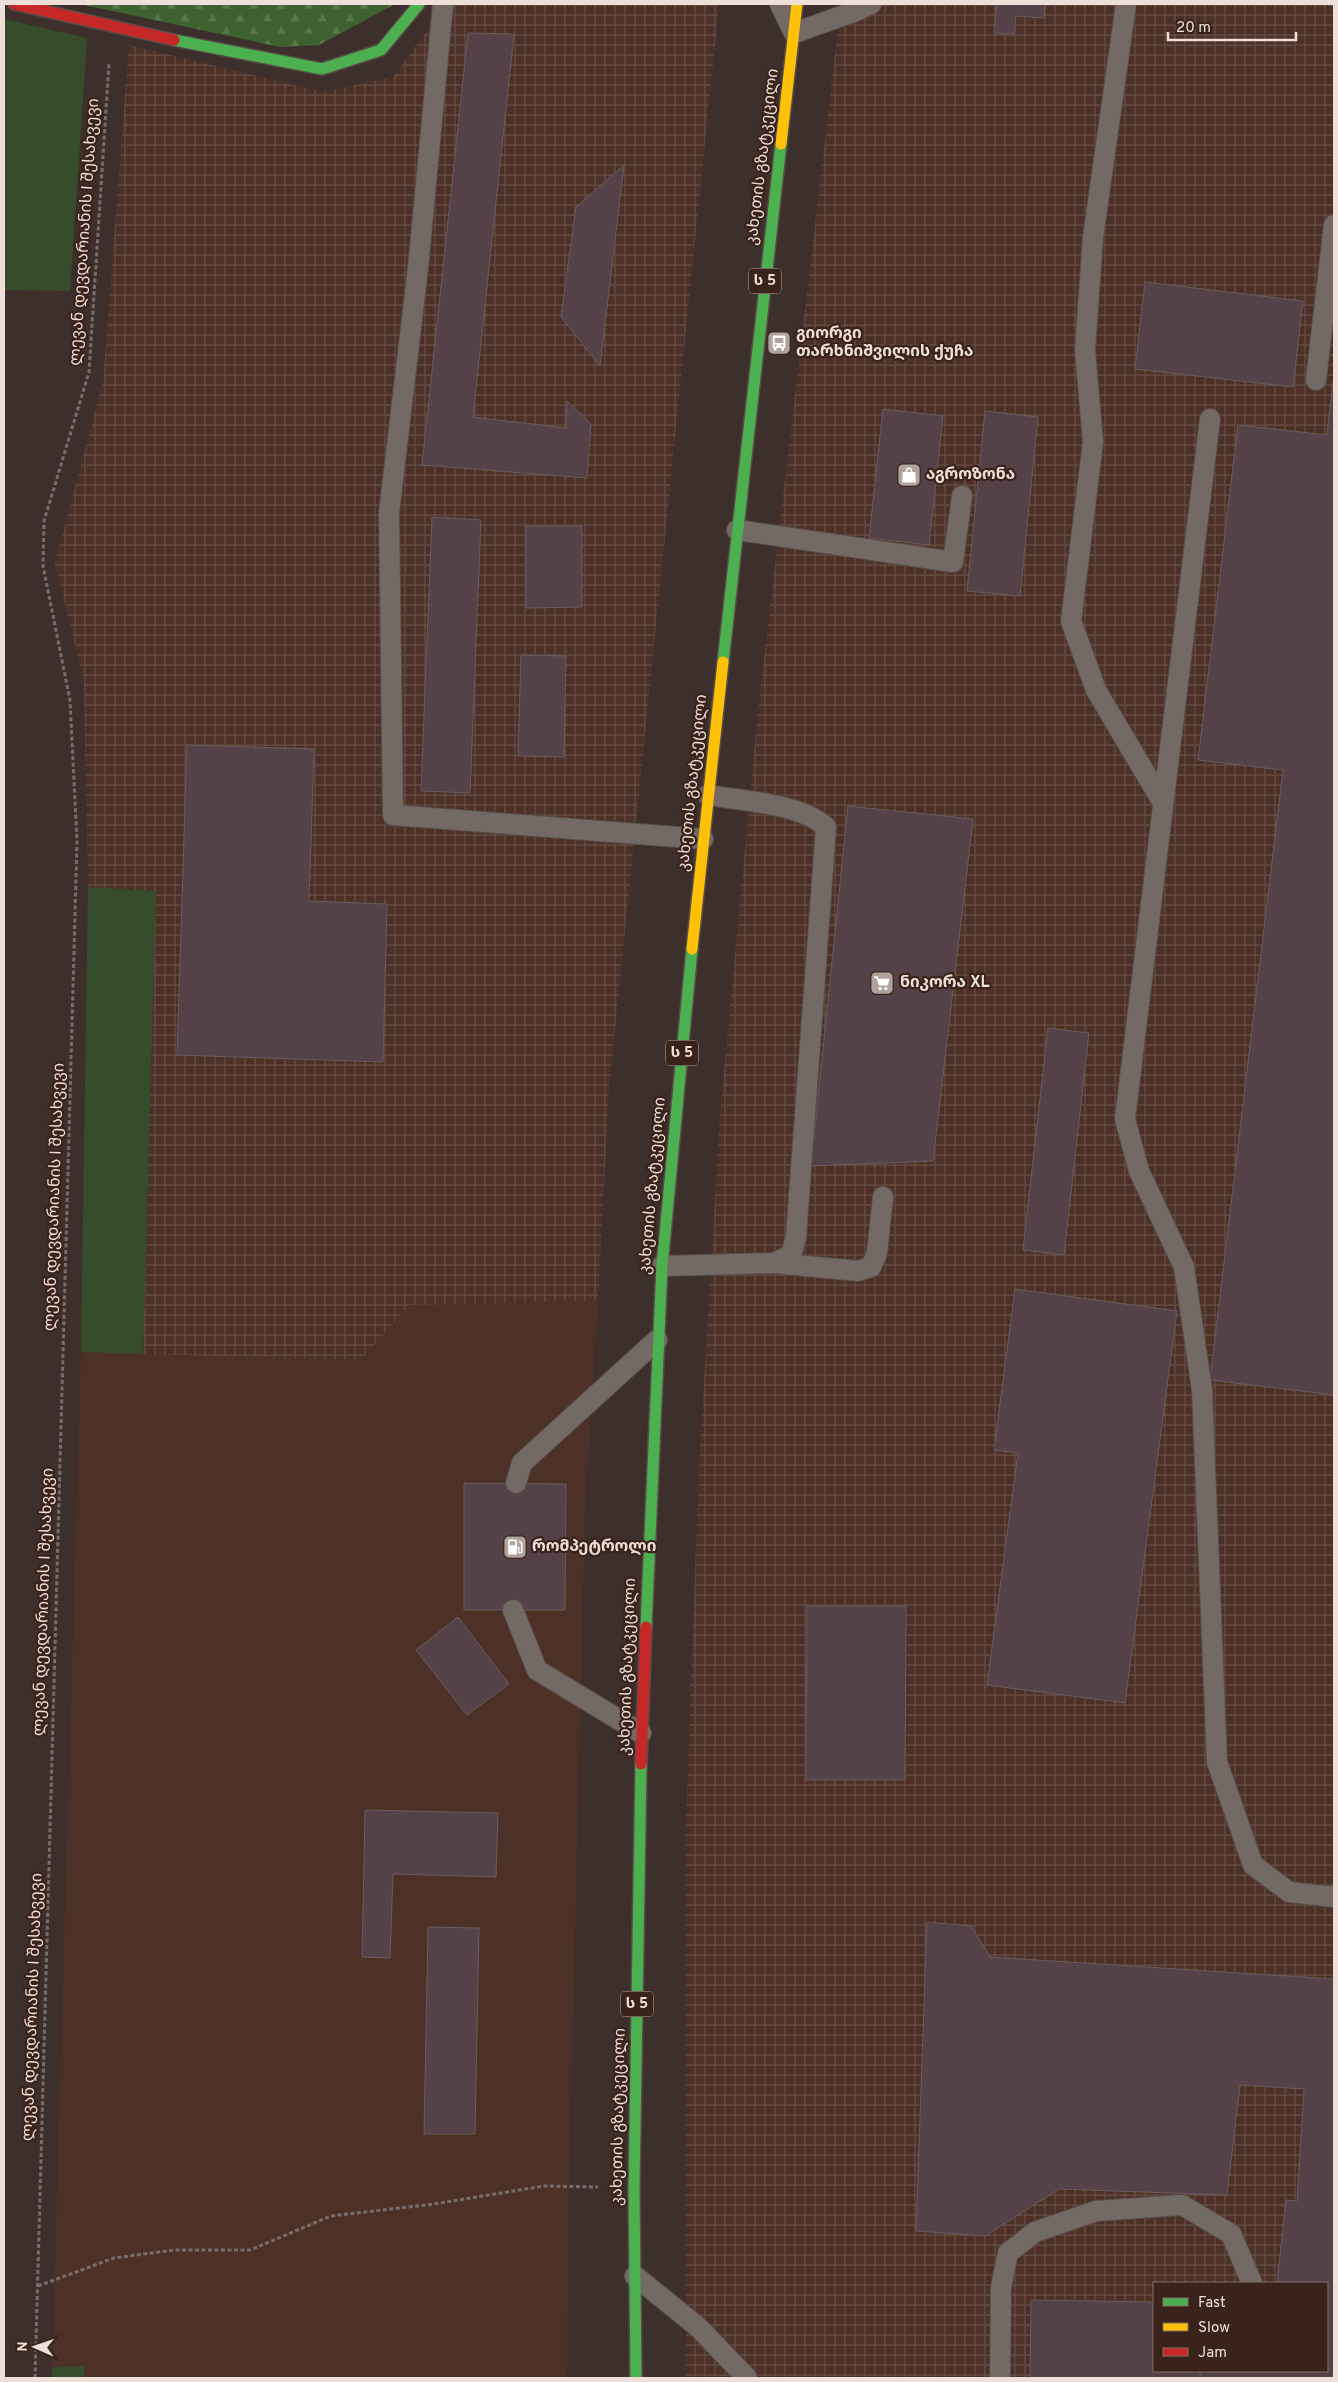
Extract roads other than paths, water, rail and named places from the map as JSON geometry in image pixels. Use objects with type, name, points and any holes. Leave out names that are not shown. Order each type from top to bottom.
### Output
[{"type":"main road","points":[[14,4],[111,27],[322,69],[381,50],[419,4]]},
{"type":"main road","name":"კახეთის გზატკეცილი","points":[[636,2378],[634,2187],[641,1733],[657,1340],[662,1266],[702,840],[797,4]]},
{"type":"lane","points":[[443,4],[418,268],[389,513],[393,815],[702,840]]},
{"type":"lane","points":[[780,4],[794,32],[871,4]]},
{"type":"lane","points":[[1126,4],[1092,237],[1085,350],[1093,442],[1071,621],[1096,690],[1163,803]]},
{"type":"lane","points":[[1316,380],[1334,225]]},
{"type":"lane","points":[[1210,419],[1125,1119],[1139,1172],[1184,1267],[1202,1390],[1217,1762],[1253,1865],[1289,1892],[1334,1897]]},
{"type":"lane","points":[[737,530],[953,562],[962,496]]},
{"type":"lane","points":[[708,795],[792,809],[818,819],[826,827],[796,1237],[791,1255],[774,1263]]},
{"type":"lane","points":[[662,1266],[774,1263],[858,1271],[871,1267],[877,1253],[883,1197]]},
{"type":"lane","points":[[516,1483],[522,1463],[657,1340]]},
{"type":"lane","points":[[513,1610],[537,1670],[641,1733]]},
{"type":"lane","points":[[1000,2378],[1001,2287],[1008,2253],[1035,2232],[1096,2211],[1182,2205],[1231,2234],[1252,2282]]},
{"type":"lane","points":[[635,2276],[698,2327],[747,2378]]},
{"type":"place","name":"გიორგი თარხნიშვილის ქუჩა","points":[[779,343]]},
{"type":"place","name":"აგროზონა","points":[[909,475]]},
{"type":"place","name":"ნიკორა XL","points":[[882,983]]},
{"type":"place","name":"რომპეტროლი","points":[[515,1547]]}]
